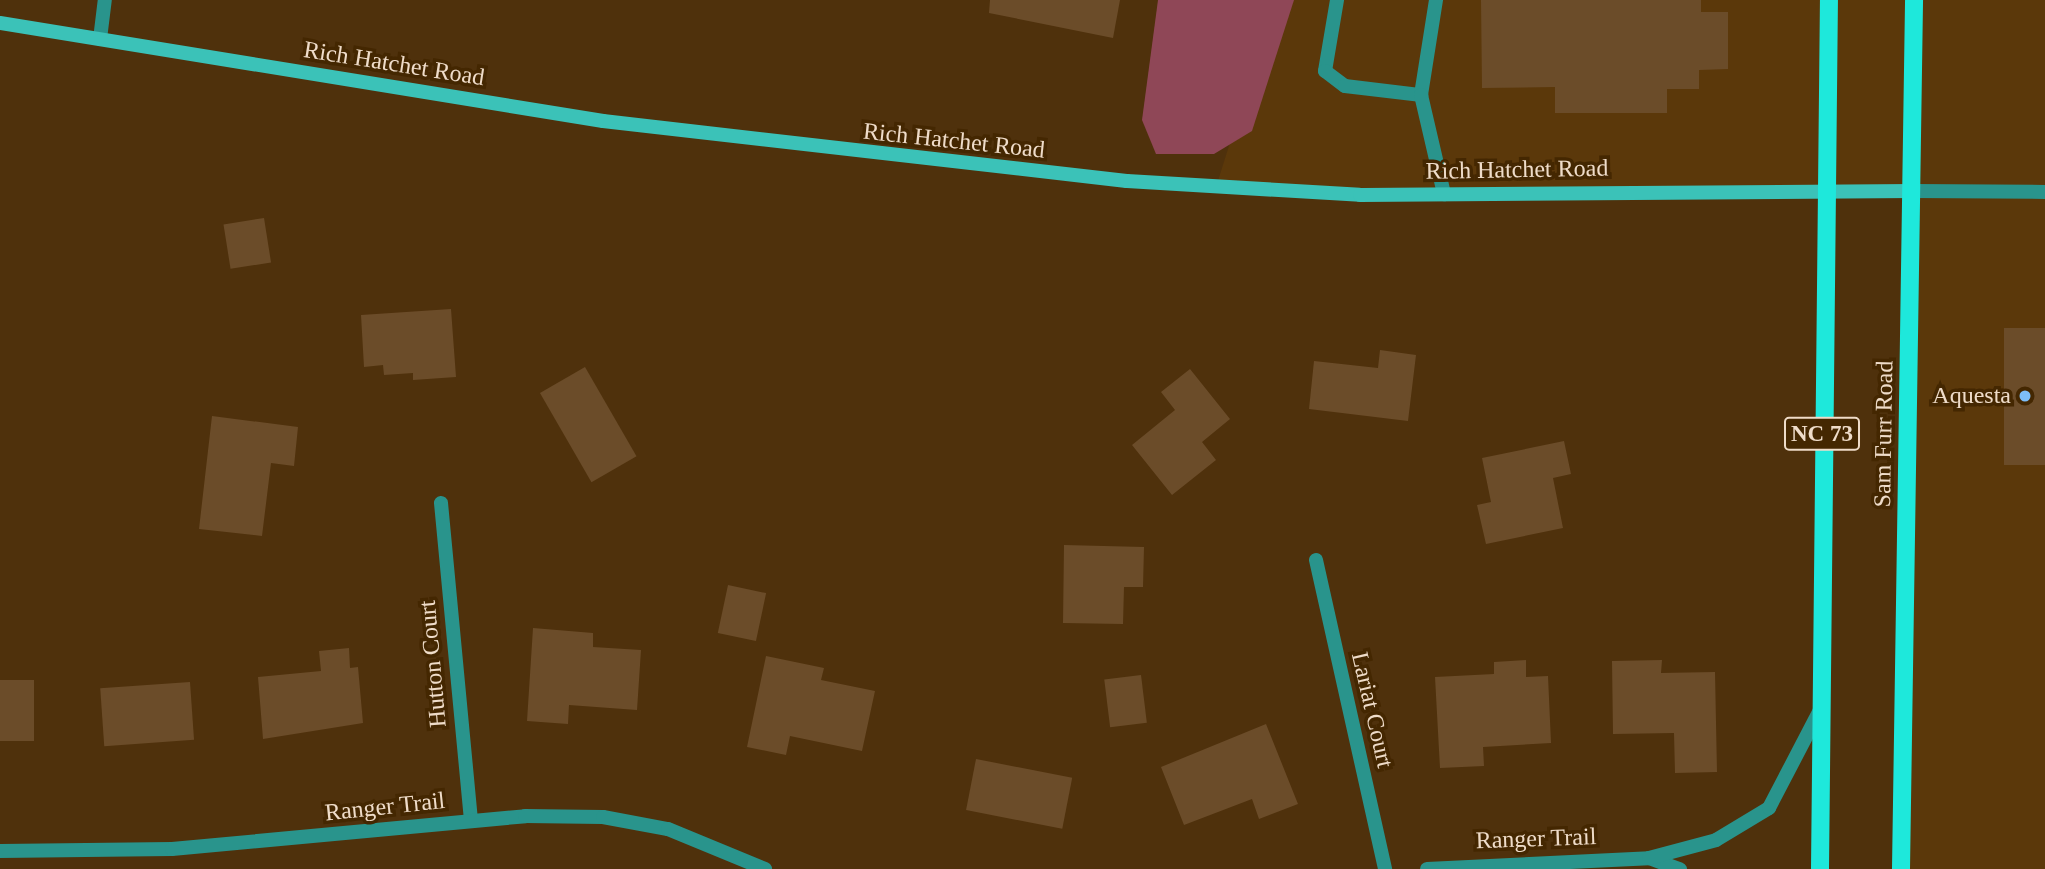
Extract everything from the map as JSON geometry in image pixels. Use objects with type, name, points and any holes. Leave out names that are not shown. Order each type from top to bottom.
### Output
[{"type":"main road","name":"NC 73","points":[[1820,869],[1829,0]]},
{"type":"main road","name":"Sam Furr Road","points":[[1901,869],[1914,0]]},
{"type":"street","points":[[100,39],[105,0]]},
{"type":"street","points":[[1337,0],[1325,71],[1345,86],[1422,95]]},
{"type":"street","points":[[1436,0],[1422,95],[1444,194]]},
{"type":"street","name":"Rich Hatchet Road","points":[[0,23],[844,154],[1140,182],[1444,194],[1913,191]]},
{"type":"street","points":[[1913,191],[2045,192]]},
{"type":"street","name":"Hutton Court","points":[[441,503],[471,820]]},
{"type":"street","name":"Lariat Court","points":[[1316,560],[1385,869]]},
{"type":"street","name":"Ranger Trail","points":[[1427,869],[1648,858],[1740,830],[1769,808],[1822,705]]},
{"type":"street","name":"Ranger Trail","points":[[0,851],[53,853],[172,849],[471,820],[603,817],[668,829],[765,869]]},
{"type":"street","points":[[52,869],[53,853]]},
{"type":"street","name":"Ranger Trail","points":[[1648,858],[1680,869]]},
{"type":"shaded area","points":[[1158,0],[1294,0],[1252,131],[1214,154],[1156,154],[1142,120]]},
{"type":"shaded area","points":[[1275,0],[2045,0],[2045,869],[1901,869],[1912,191],[1216,187]]},
{"type":"building","points":[[990,0],[1120,0],[1113,38],[989,13]]},
{"type":"building","points":[[1481,0],[1701,0],[1701,12],[1728,12],[1728,69],[1699,70],[1699,89],[1667,89],[1667,113],[1555,113],[1555,87],[1482,88]]},
{"type":"building","points":[[264,218],[271,262],[231,269],[224,224]]},
{"type":"building","points":[[451,309],[456,377],[413,380],[413,373],[384,375],[383,365],[364,367],[361,315]]},
{"type":"building","name":"Aquesta","points":[[2004,328],[2045,328],[2045,465],[2004,465]]},
{"type":"building","points":[[1380,350],[1416,355],[1408,421],[1309,409],[1314,361],[1378,368]]},
{"type":"building","points":[[585,367],[636,456],[591,482],[540,393]]},
{"type":"building","points":[[1190,369],[1230,419],[1202,442],[1216,460],[1172,495],[1132,445],[1175,410],[1161,392]]},
{"type":"building","points":[[212,416],[298,427],[294,466],[271,463],[262,536],[199,529]]},
{"type":"building","points":[[1564,441],[1571,474],[1553,478],[1563,528],[1486,544],[1477,505],[1491,502],[1482,458]]},
{"type":"building","points":[[1064,545],[1144,547],[1143,587],[1124,587],[1123,624],[1063,623]]},
{"type":"building","points":[[728,585],[766,593],[756,641],[718,633]]},
{"type":"building","points":[[533,628],[593,633],[593,647],[641,650],[637,710],[569,705],[568,724],[527,721]]},
{"type":"building","points":[[349,648],[350,668],[358,667],[363,723],[263,739],[258,677],[321,671],[319,651]]},
{"type":"building","points":[[766,656],[824,668],[821,680],[875,691],[862,751],[790,736],[786,755],[747,747]]},
{"type":"building","points":[[1526,660],[1526,677],[1548,676],[1551,743],[1483,747],[1484,766],[1440,768],[1435,677],[1494,674],[1494,662]]},
{"type":"building","points":[[1662,660],[1661,673],[1715,672],[1717,772],[1675,773],[1674,733],[1613,734],[1612,661]]},
{"type":"building","points":[[1141,675],[1147,723],[1110,727],[1104,680]]},
{"type":"building","points":[[0,680],[34,680],[34,741],[0,741]]},
{"type":"building","points":[[190,682],[194,740],[104,746],[100,688]]},
{"type":"building","points":[[1266,724],[1298,804],[1259,819],[1252,799],[1184,825],[1161,767]]},
{"type":"building","points":[[976,759],[1072,778],[1062,829],[966,810]]},
{"type":"place","name":"Aquesta","points":[[2025,396]]}]
